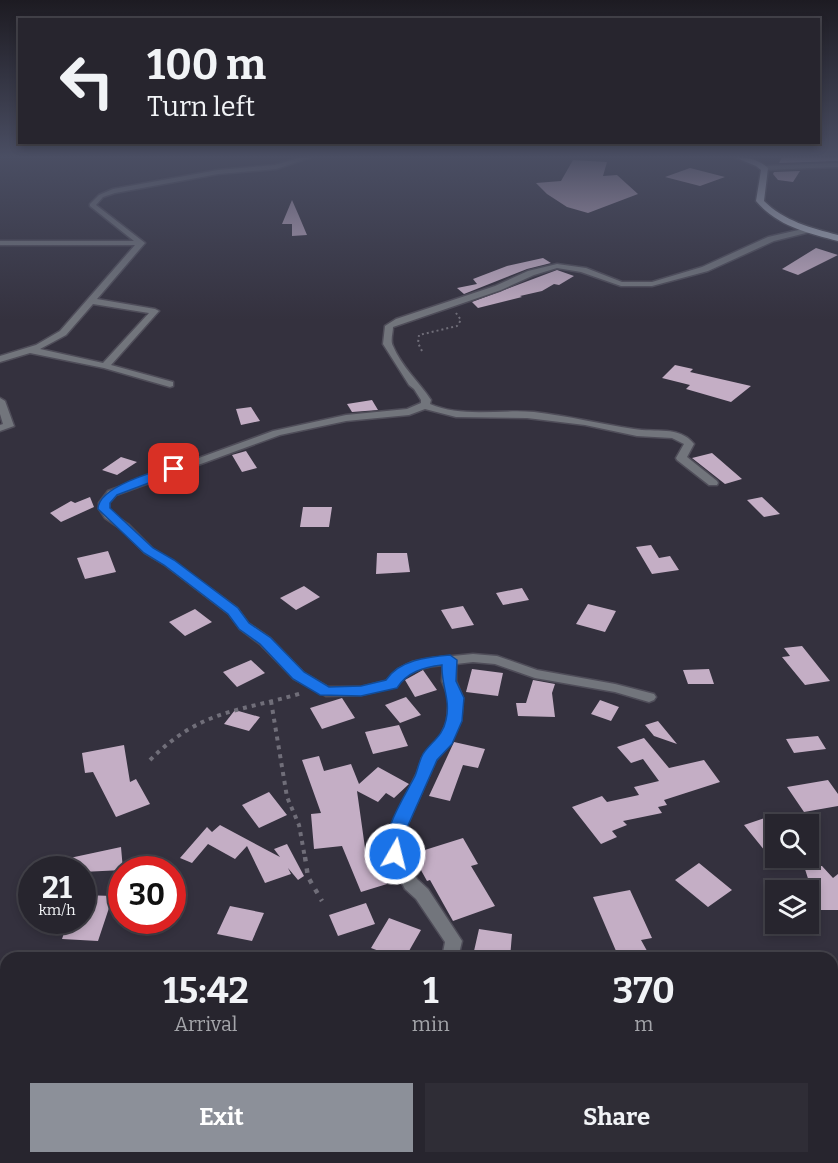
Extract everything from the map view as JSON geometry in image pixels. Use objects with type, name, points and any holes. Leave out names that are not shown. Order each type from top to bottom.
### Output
[{"type":"main road","points":[[772,211],[791,224],[838,238]]},
{"type":"street","points":[[100,211],[141,243]]},
{"type":"street","points":[[425,405],[426,400],[387,344],[389,326],[399,321],[498,288],[531,273],[557,267],[583,270],[621,284],[652,284],[705,269],[771,239],[807,230]]},
{"type":"street","points":[[0,243],[141,243]]},
{"type":"street","points":[[0,359],[29,350],[63,333],[141,243]]},
{"type":"street","points":[[92,301],[155,311],[105,366]]},
{"type":"street","points":[[29,350],[105,366],[170,384]]},
{"type":"street","points":[[0,401],[9,426],[0,428]]},
{"type":"street","points":[[425,405],[439,412],[457,415],[511,414],[590,422],[634,432],[678,436],[689,444],[681,454],[681,458],[713,483]]},
{"type":"street","points":[[425,405],[409,412],[346,418],[277,432],[203,461],[112,492],[104,503],[104,509],[149,551],[169,563],[233,611],[244,626],[265,641],[299,676],[326,692],[361,691],[391,684],[397,675],[427,662],[473,658],[497,660],[536,674],[615,688],[649,697]]},
{"type":"street","points":[[450,660],[449,681],[456,698],[454,721],[446,740],[429,758],[424,774],[397,830],[395,854],[411,885],[423,894],[454,941],[451,952]]},
{"type":"path","points":[[422,351],[418,343],[419,335],[457,326],[461,320],[458,314],[444,306]]},
{"type":"path","points":[[150,760],[174,738],[210,719],[236,708],[308,691],[313,685]]},
{"type":"path","points":[[272,701],[287,796],[299,825],[309,877],[322,901]]},
{"type":"building","points":[[287,211],[297,211],[307,235],[292,236],[292,224],[282,224]]},
{"type":"building","points":[[816,248],[838,255],[798,275],[782,269]]},
{"type":"building","points":[[543,258],[551,263],[527,269],[464,294],[457,288],[477,284],[473,279],[507,266]]},
{"type":"building","points":[[557,270],[574,276],[559,285],[554,284],[542,291],[520,296],[522,297],[478,308],[472,302]]},
{"type":"building","points":[[675,365],[693,369],[690,372],[751,386],[731,402],[686,389],[690,385],[662,378]]},
{"type":"building","points":[[372,400],[378,410],[352,412],[347,404]]},
{"type":"building","points":[[251,407],[260,421],[241,425],[236,409]]},
{"type":"building","points":[[246,451],[257,468],[242,472],[232,455]]},
{"type":"building","points":[[712,453],[742,479],[725,484],[692,458]]},
{"type":"building","points":[[121,457],[137,462],[117,475],[102,470]]},
{"type":"building","points":[[90,497],[94,507],[61,522],[50,513],[71,501],[75,503]]},
{"type":"building","points":[[762,497],[780,514],[764,517],[747,500]]},
{"type":"building","points":[[303,507],[332,507],[329,527],[300,527]]},
{"type":"building","points":[[651,545],[659,558],[670,556],[679,570],[652,574],[636,547]]},
{"type":"building","points":[[108,551],[116,572],[85,579],[77,558]]},
{"type":"building","points":[[377,553],[407,553],[410,572],[376,574]]},
{"type":"building","points":[[304,586],[320,597],[296,610],[280,598]]},
{"type":"building","points":[[522,588],[529,600],[503,605],[496,593]]},
{"type":"building","points":[[588,604],[616,611],[605,632],[576,624]]},
{"type":"building","points":[[463,606],[474,625],[452,629],[441,610]]},
{"type":"building","points":[[195,609],[212,622],[185,636],[169,622]]},
{"type":"building","points":[[802,646],[830,681],[805,685],[782,657],[790,656],[784,648]]},
{"type":"building","points":[[251,660],[265,673],[237,687],[223,672]]},
{"type":"building","points":[[472,669],[503,673],[498,696],[466,692]]},
{"type":"building","points":[[709,669],[714,684],[688,684],[683,670]]},
{"type":"building","points":[[423,670],[437,690],[415,697],[405,680]]},
{"type":"building","points":[[533,680],[555,684],[552,693],[555,717],[518,716],[516,703],[526,703]]},
{"type":"building","points":[[406,697],[421,715],[400,723],[385,705]]},
{"type":"building","points":[[342,698],[355,718],[322,729],[310,708]]},
{"type":"building","points":[[600,700],[619,707],[611,721],[591,714]]},
{"type":"building","points":[[235,710],[260,717],[249,731],[224,724]]},
{"type":"building","points":[[658,721],[677,744],[654,736],[645,725]]},
{"type":"building","points":[[399,725],[408,746],[373,754],[365,732]]},
{"type":"building","points":[[818,736],[826,749],[794,753],[786,739]]},
{"type":"building","points":[[644,738],[669,768],[704,760],[720,782],[664,800],[667,805],[658,807],[662,813],[623,821],[627,825],[612,831],[617,837],[601,844],[572,807],[602,796],[607,802],[639,795],[634,787],[659,781],[643,759],[631,763],[617,747]]},
{"type":"building","points":[[454,742],[485,749],[478,768],[463,765],[450,801],[429,796]]},
{"type":"building","points":[[124,745],[130,782],[136,779],[150,804],[116,817],[93,772],[85,773],[82,753]]},
{"type":"building","points":[[319,756],[324,771],[351,764],[359,784],[378,767],[409,784],[394,798],[386,793],[378,802],[357,791],[367,862],[376,859],[387,884],[361,892],[342,846],[314,849],[311,814],[321,813],[302,760]]},
{"type":"building","points":[[828,780],[838,794],[838,806],[804,812],[787,787]]},
{"type":"building","points":[[269,792],[287,815],[259,828],[242,805]]},
{"type":"building","points":[[765,818],[765,851],[744,825]]},
{"type":"building","points":[[220,825],[280,857],[274,849],[287,844],[304,876],[298,880],[288,868],[291,874],[265,883],[247,846],[235,859],[208,844],[192,863],[186,860],[186,856],[182,856],[207,827],[212,832]]},
{"type":"building","points":[[463,838],[478,864],[471,866],[495,906],[453,921],[412,854]]},
{"type":"building","points":[[121,847],[122,856],[108,856],[108,871],[96,871],[96,856],[79,856]]},
{"type":"building","points":[[699,863],[732,890],[708,907],[675,880]]},
{"type":"building","points":[[822,866],[833,878],[838,874],[838,910],[819,910],[819,880],[808,880],[805,868]]},
{"type":"building","points":[[630,890],[652,938],[641,940],[648,952],[616,952],[593,897]]},
{"type":"building","points":[[96,895],[108,896],[108,911],[98,941],[62,939],[64,934],[96,934]]},
{"type":"building","points":[[366,903],[375,924],[338,936],[329,915]]},
{"type":"building","points":[[230,906],[264,913],[252,941],[217,934]]},
{"type":"building","points":[[389,918],[421,930],[408,952],[382,952],[371,948]]},
{"type":"building","points":[[479,929],[512,934],[510,952],[474,951]]},
{"type":"route","points":[[174,469],[112,492],[104,503],[104,509],[149,551],[169,563],[212,598],[233,611],[244,626],[265,641],[299,676],[326,692],[361,691],[391,684],[397,675],[427,662],[450,660],[449,681],[456,698],[454,721],[446,740],[429,758],[424,774],[397,830],[395,854]]}]
